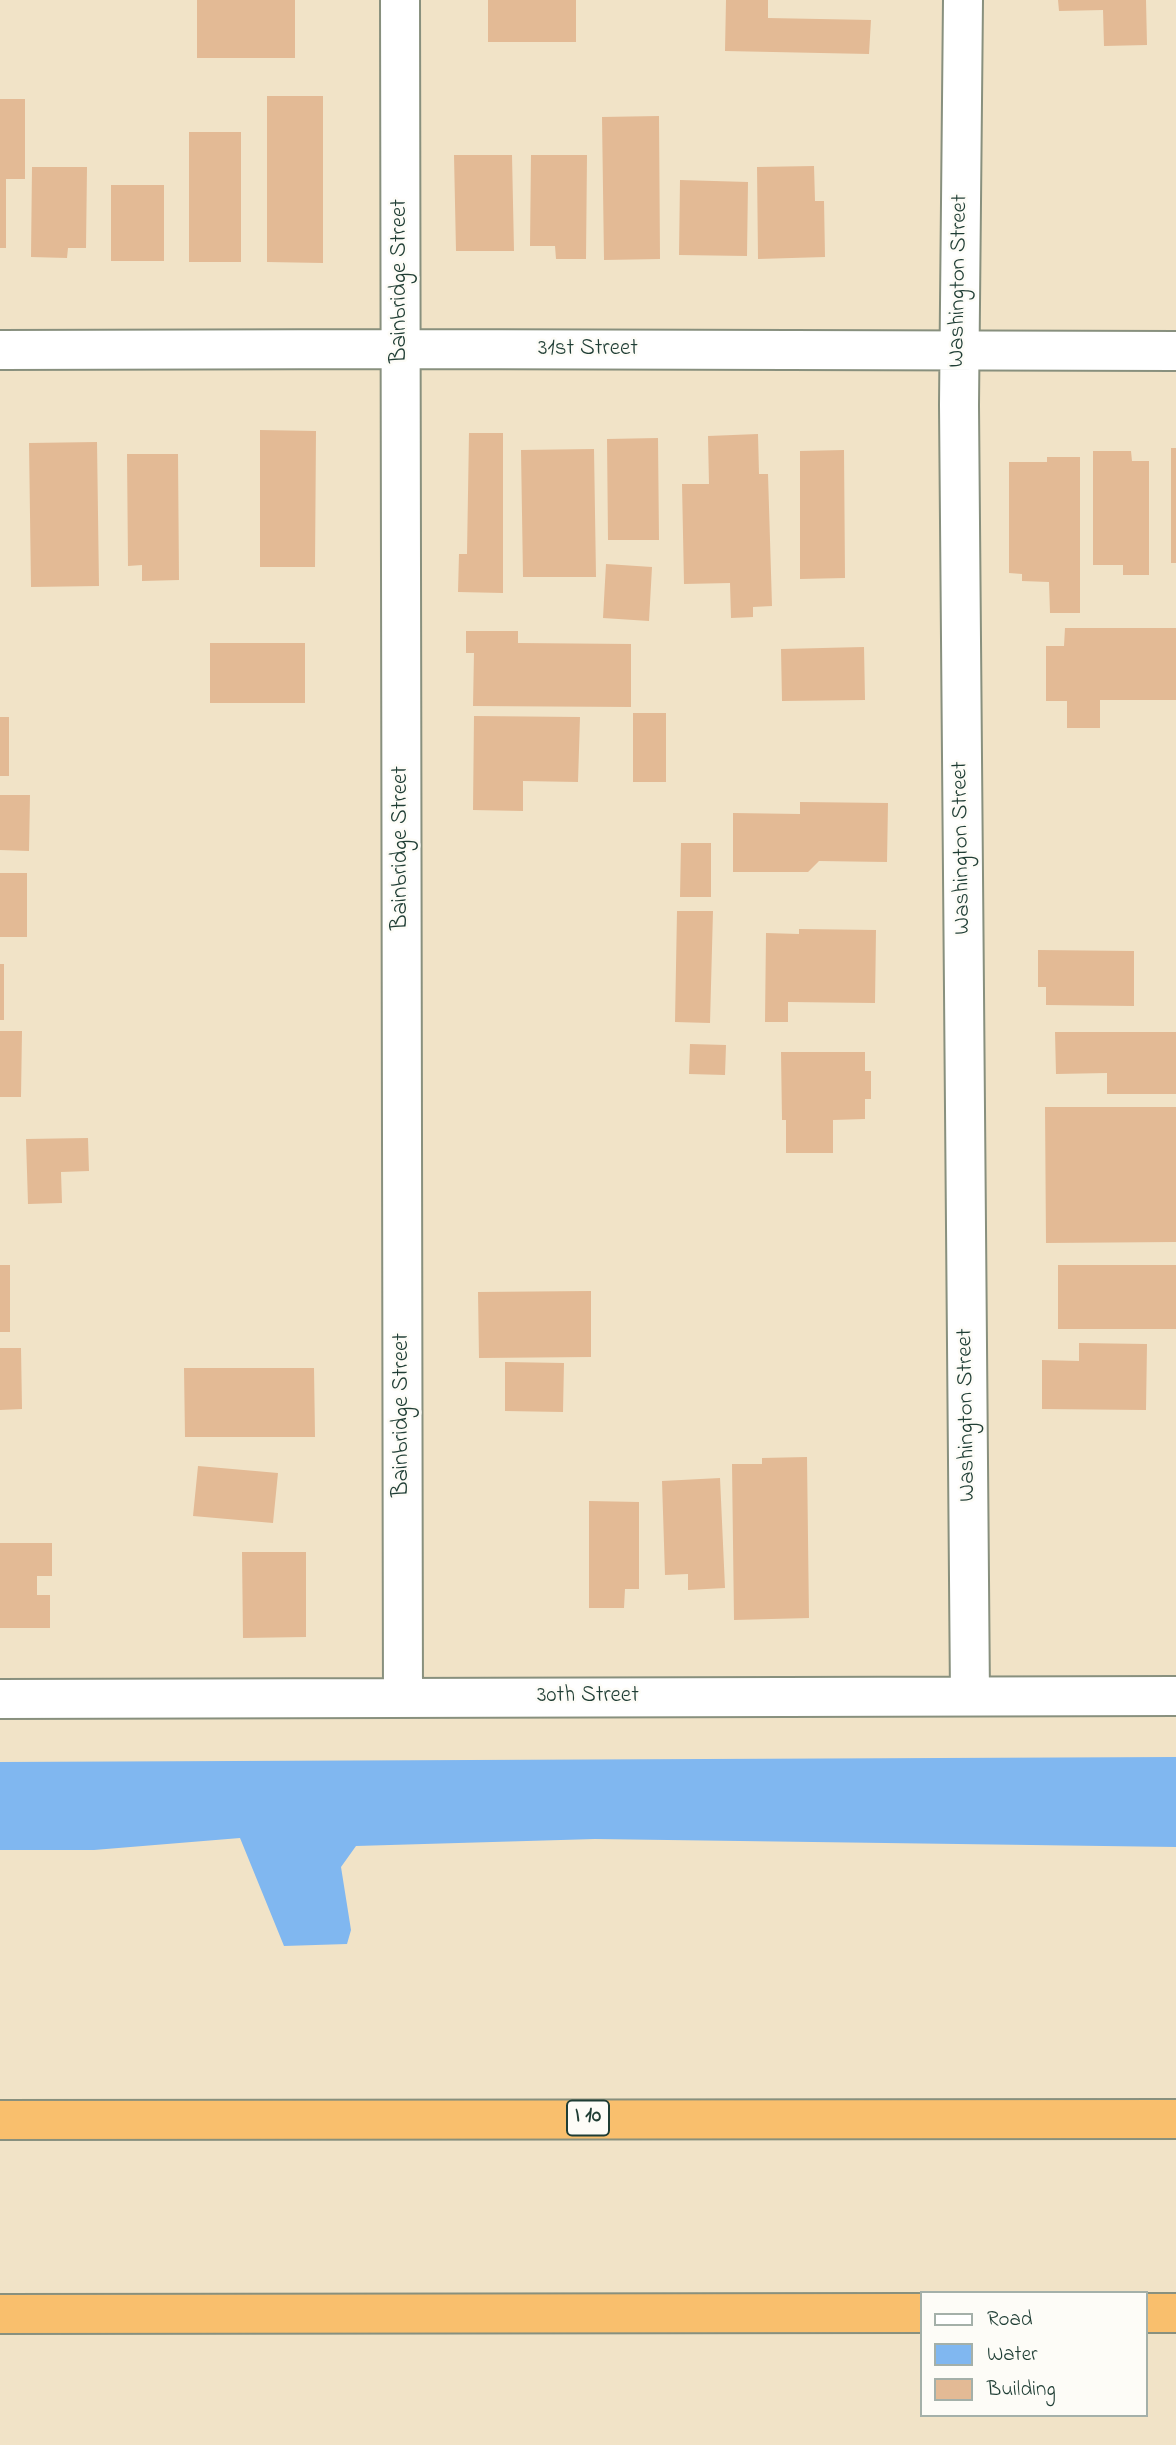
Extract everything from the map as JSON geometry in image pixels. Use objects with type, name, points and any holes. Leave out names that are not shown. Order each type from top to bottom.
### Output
[{"type":"highway","name":"I 10","points":[[0,2120],[1176,2119]]},
{"type":"highway","points":[[0,2314],[920,2313]]},
{"type":"highway","points":[[1148,2313],[1176,2313]]},
{"type":"street","name":"Bainbridge Street","points":[[400,0],[403,1697]]},
{"type":"street","name":"Washington Street","points":[[963,0],[959,419],[970,1696]]},
{"type":"street","name":"31st Street","points":[[0,350],[1176,351]]},
{"type":"street","name":"30th Street","points":[[0,1699],[1176,1696]]},
{"type":"water","points":[[1176,1757],[1176,1847],[595,1839],[356,1846],[341,1867],[351,1930],[347,1944],[284,1946],[240,1838],[94,1850],[0,1850],[0,1762]]},
{"type":"building","points":[[197,0],[295,0],[295,58],[197,58]]},
{"type":"building","points":[[488,0],[576,0],[576,42],[488,42]]},
{"type":"building","points":[[726,0],[768,0],[768,18],[871,20],[869,54],[725,51]]},
{"type":"building","points":[[1058,0],[1146,0],[1147,45],[1104,46],[1103,10],[1059,11]]},
{"type":"building","points":[[267,96],[323,96],[323,263],[267,262]]},
{"type":"building","points":[[0,99],[25,99],[25,179],[6,179],[6,248],[0,248]]},
{"type":"building","points":[[659,116],[660,259],[604,260],[602,117]]},
{"type":"building","points":[[189,132],[241,132],[241,262],[189,262]]},
{"type":"building","points":[[454,155],[512,155],[514,251],[456,251]]},
{"type":"building","points":[[531,155],[587,155],[586,259],[556,259],[555,246],[530,246]]},
{"type":"building","points":[[814,166],[815,201],[824,201],[825,257],[758,259],[757,167]]},
{"type":"building","points":[[32,167],[87,167],[86,248],[68,248],[67,258],[31,257]]},
{"type":"building","points":[[680,180],[748,182],[747,256],[679,255]]},
{"type":"building","points":[[111,185],[164,185],[164,261],[111,261]]},
{"type":"building","points":[[260,430],[316,431],[315,567],[260,567]]},
{"type":"building","points":[[469,433],[503,433],[503,593],[458,592],[459,554],[467,554]]},
{"type":"building","points":[[758,434],[759,474],[768,474],[772,606],[753,607],[753,617],[731,618],[730,583],[684,584],[682,484],[709,484],[708,436]]},
{"type":"building","points":[[658,438],[659,540],[608,540],[607,439]]},
{"type":"building","points":[[97,442],[99,586],[31,587],[29,443]]},
{"type":"building","points":[[1171,448],[1176,448],[1176,563],[1171,563]]},
{"type":"building","points":[[594,449],[596,577],[523,577],[521,450]]},
{"type":"building","points":[[844,450],[845,578],[800,579],[800,451]]},
{"type":"building","points":[[1093,451],[1131,451],[1132,461],[1149,461],[1149,575],[1123,575],[1123,565],[1093,565]]},
{"type":"building","points":[[127,454],[178,454],[179,580],[142,581],[142,565],[128,566]]},
{"type":"building","points":[[1047,457],[1080,457],[1080,613],[1050,613],[1049,582],[1022,581],[1022,574],[1009,573],[1009,462],[1047,462]]},
{"type":"building","points":[[606,564],[652,567],[649,621],[603,618]]},
{"type":"building","points":[[1065,628],[1176,628],[1176,700],[1100,700],[1100,728],[1067,728],[1067,701],[1046,701],[1046,646],[1064,646]]},
{"type":"building","points":[[466,631],[518,631],[518,643],[631,644],[631,707],[473,706],[474,653],[466,653]]},
{"type":"building","points":[[210,643],[305,643],[305,703],[210,703]]},
{"type":"building","points":[[864,647],[865,700],[782,701],[781,649]]},
{"type":"building","points":[[633,713],[666,713],[666,782],[633,782]]},
{"type":"building","points":[[474,716],[580,717],[578,782],[523,781],[523,811],[473,810]]},
{"type":"building","points":[[0,717],[9,717],[9,776],[0,776]]},
{"type":"building","points":[[0,795],[30,795],[29,851],[0,850]]},
{"type":"building","points":[[800,802],[888,803],[887,862],[819,861],[808,872],[733,872],[733,813],[800,814]]},
{"type":"building","points":[[681,843],[711,843],[711,897],[680,897]]},
{"type":"building","points":[[0,873],[27,873],[27,937],[0,937]]},
{"type":"building","points":[[677,911],[713,911],[710,1023],[675,1022]]},
{"type":"building","points":[[799,929],[876,930],[875,1003],[788,1002],[788,1022],[765,1022],[766,933],[799,934]]},
{"type":"building","points":[[1038,950],[1134,951],[1134,1006],[1046,1005],[1046,987],[1038,987]]},
{"type":"building","points":[[0,964],[4,964],[4,1020],[0,1020]]},
{"type":"building","points":[[0,1031],[22,1031],[21,1097],[0,1097]]},
{"type":"building","points":[[1055,1032],[1176,1032],[1176,1094],[1107,1094],[1107,1073],[1056,1074]]},
{"type":"building","points":[[690,1044],[726,1045],[725,1075],[689,1074]]},
{"type":"building","points":[[781,1052],[865,1052],[865,1071],[871,1071],[871,1099],[865,1099],[865,1119],[833,1120],[833,1153],[786,1153],[786,1120],[782,1120]]},
{"type":"building","points":[[1045,1107],[1176,1107],[1176,1242],[1046,1243]]},
{"type":"building","points":[[88,1138],[89,1171],[61,1172],[62,1203],[28,1204],[26,1139]]},
{"type":"building","points":[[0,1265],[10,1265],[10,1332],[0,1332]]},
{"type":"building","points":[[1058,1265],[1176,1265],[1176,1329],[1058,1329]]},
{"type":"building","points":[[591,1291],[591,1357],[479,1358],[478,1292]]},
{"type":"building","points":[[1079,1343],[1147,1344],[1146,1410],[1042,1409],[1042,1360],[1079,1361]]},
{"type":"building","points":[[0,1348],[21,1348],[22,1409],[0,1410]]},
{"type":"building","points":[[505,1362],[564,1363],[563,1412],[505,1411]]},
{"type":"building","points":[[184,1368],[314,1368],[315,1437],[185,1437]]},
{"type":"building","points":[[807,1457],[809,1618],[734,1620],[732,1464],[762,1464],[762,1458]]},
{"type":"building","points":[[198,1466],[278,1473],[273,1523],[193,1516]]},
{"type":"building","points":[[720,1478],[725,1588],[688,1590],[688,1574],[665,1575],[662,1481]]},
{"type":"building","points":[[589,1501],[639,1502],[639,1589],[625,1589],[624,1608],[589,1608]]},
{"type":"building","points":[[0,1543],[52,1543],[52,1576],[37,1576],[37,1595],[50,1595],[50,1628],[0,1628]]},
{"type":"building","points":[[242,1552],[306,1552],[306,1637],[243,1638]]}]
